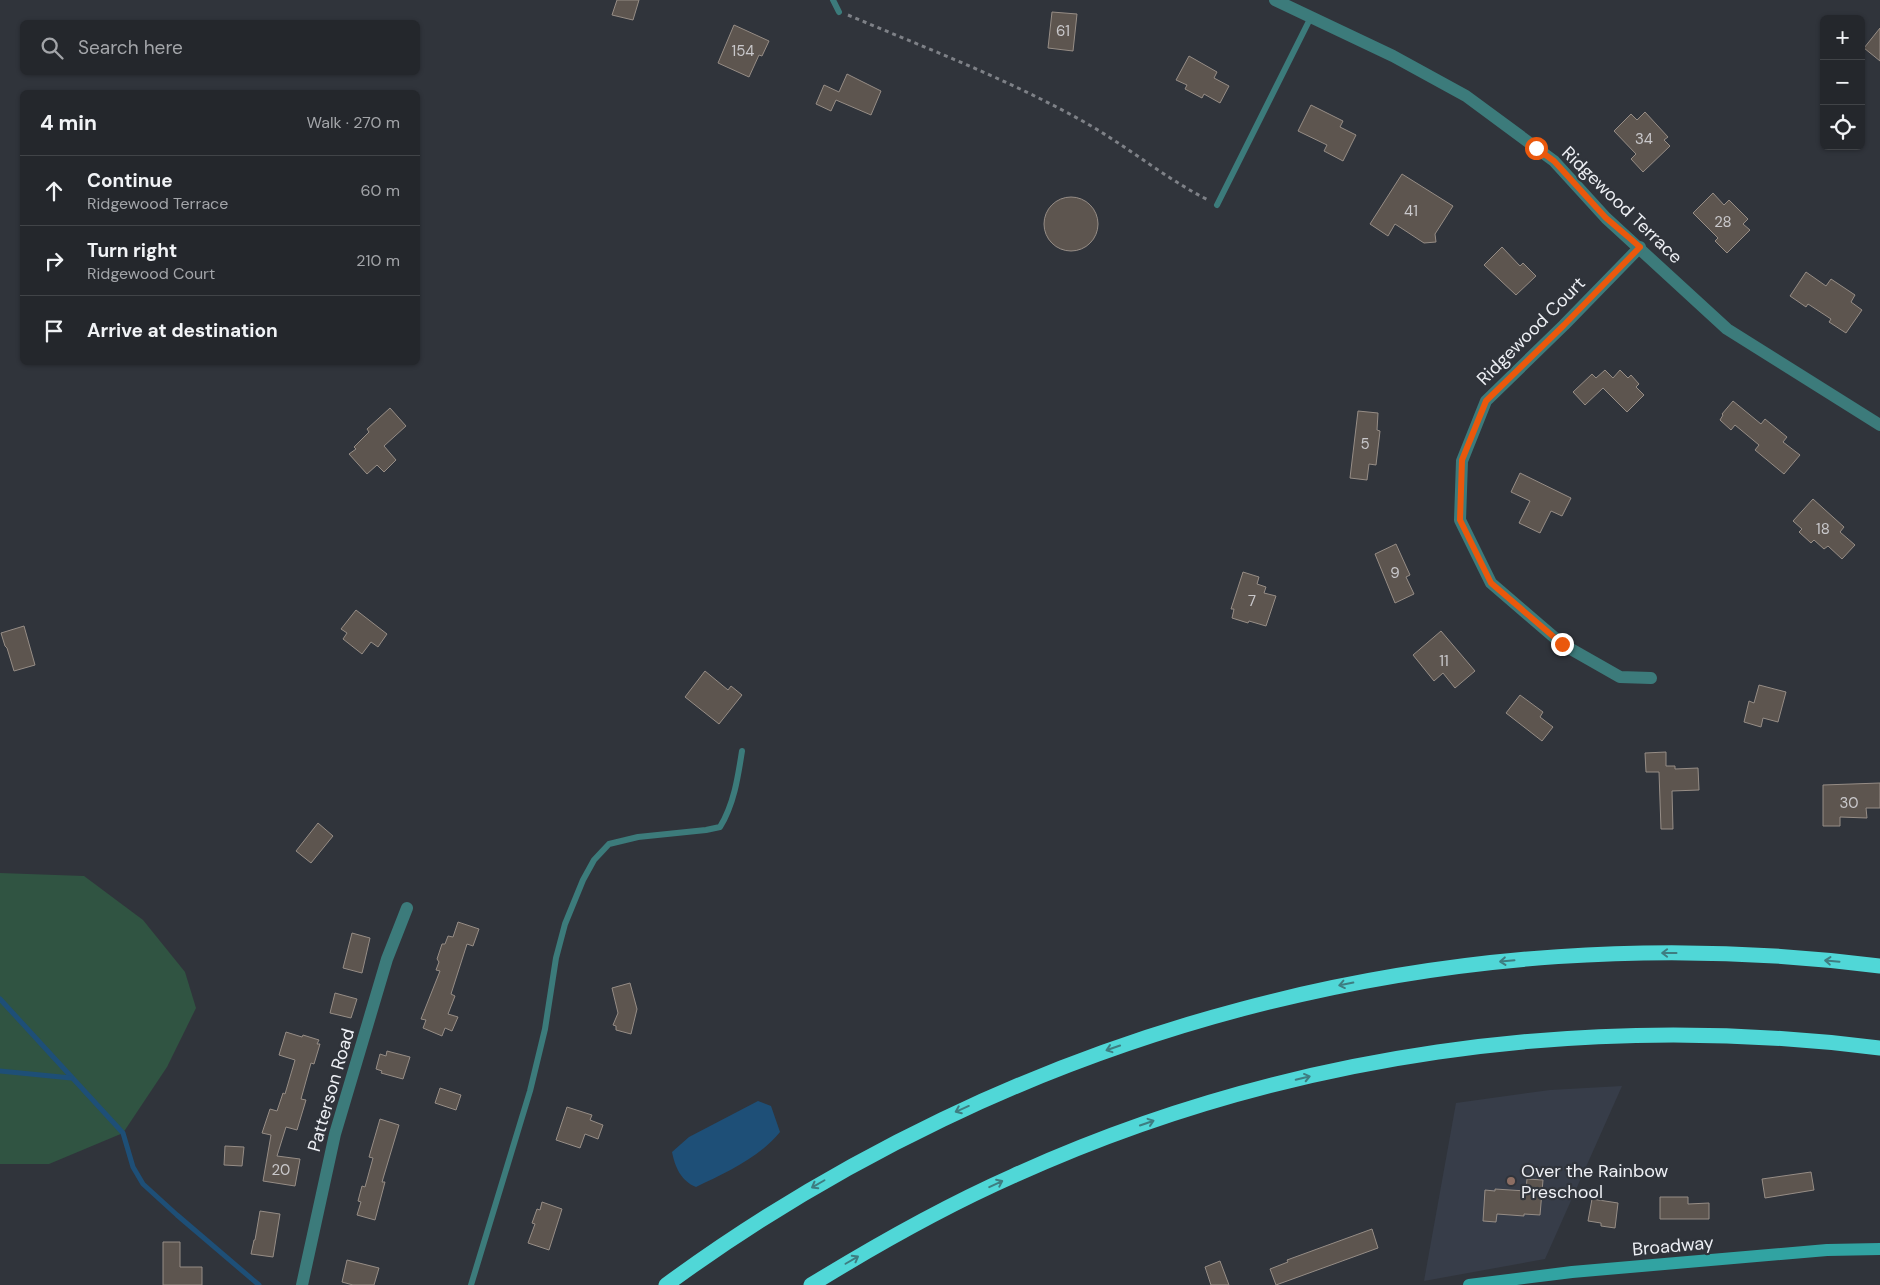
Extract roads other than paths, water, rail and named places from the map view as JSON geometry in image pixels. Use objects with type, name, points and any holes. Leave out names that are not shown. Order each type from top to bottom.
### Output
[{"type":"highway","points":[[666,1285],[738,1234],[793,1200],[862,1160],[947,1116],[1037,1076],[1097,1053],[1250,1006],[1348,984],[1430,970],[1492,962],[1589,955],[1712,953],[1780,956],[1880,966]]},
{"type":"highway","points":[[811,1285],[876,1246],[946,1208],[1050,1159],[1186,1110],[1242,1093],[1315,1075],[1388,1060],[1465,1048],[1577,1038],[1657,1035],[1738,1036],[1816,1041],[1880,1048]]},
{"type":"main road","name":"Broadway","points":[[1469,1285],[1572,1272],[1819,1251],[1880,1249]]},
{"type":"street","name":"Ridgewood Terrace","points":[[1275,0],[1393,56],[1466,96],[1554,161],[1606,218],[1640,247],[1727,329],[1880,424]]},
{"type":"street","name":"Ridgewood Court","points":[[1640,247],[1486,401],[1462,460],[1460,520],[1491,583],[1562,644],[1620,677],[1651,678]]},
{"type":"street","name":"Patterson Road","points":[[302,1285],[335,1134],[387,959],[407,908]]},
{"type":"lane","points":[[833,0],[839,12]]},
{"type":"lane","points":[[1217,205],[1311,17]]},
{"type":"lane","points":[[471,1285],[530,1091],[545,1029],[556,958],[565,924],[583,880],[594,860],[609,844],[638,837],[720,827],[728,814],[738,778],[742,751]]},
{"type":"water","points":[[758,1101],[771,1106],[780,1132],[772,1141],[752,1157],[696,1187],[686,1181],[677,1168],[672,1152],[689,1137]]},
{"type":"waterway","points":[[0,999],[123,1133],[133,1167],[143,1184],[259,1285]]},
{"type":"waterway","points":[[0,1071],[71,1078]]},
{"type":"place","name":"Over the Rainbow Preschool","points":[[1511,1181]]}]
